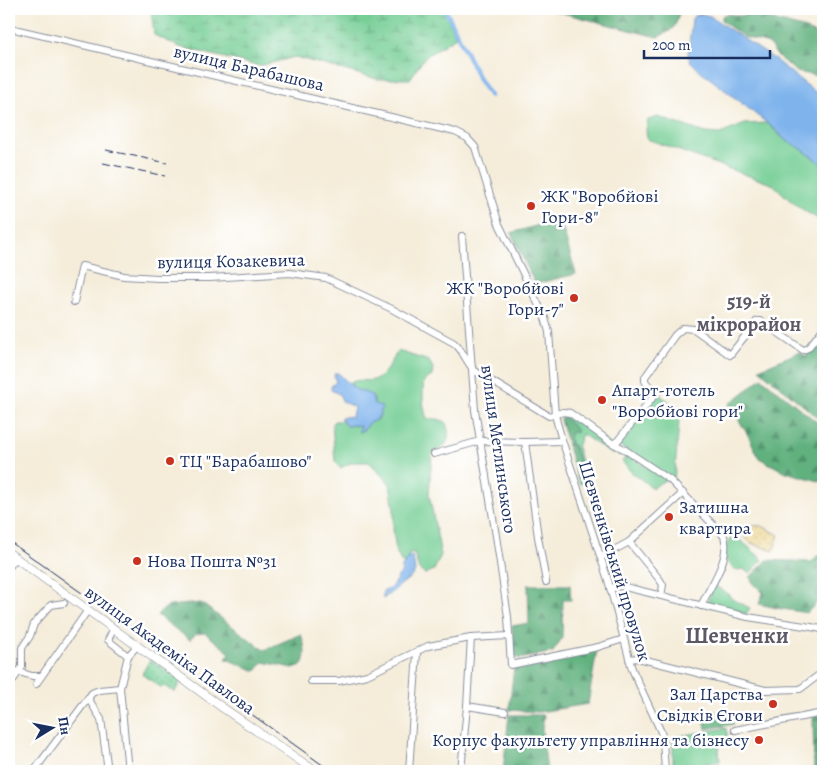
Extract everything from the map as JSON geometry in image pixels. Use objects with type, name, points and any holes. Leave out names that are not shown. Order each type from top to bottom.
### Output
[{"type":"main road","name":"вулиця Академіка Павлова","points":[[12,555],[137,646],[315,771]]},
{"type":"street","name":"вулиця Барабашова","points":[[10,27],[455,132],[467,138],[475,147]]},
{"type":"street","name":"Шевченківський провулок","points":[[475,147],[497,218],[547,324],[555,415],[610,588],[629,660],[661,732],[665,771]]},
{"type":"street","name":"вулиця Метлинського","points":[[462,236],[475,410],[496,536],[511,665],[598,648],[624,639]]},
{"type":"street","name":"вулиця Козакевича","points":[[74,302],[82,266],[124,276],[210,278],[290,273],[318,276],[352,289],[454,343],[462,349],[471,367],[549,416],[555,415]]},
{"type":"street","name":"Шевченківський провулок","points":[[555,415],[563,412],[570,413],[613,444],[658,391],[644,381],[645,377],[674,335],[683,328],[694,329],[730,355],[756,321],[761,321],[803,350],[808,348],[823,329]]},
{"type":"street","points":[[434,454],[480,441],[562,441]]},
{"type":"street","points":[[525,442],[546,582]]},
{"type":"street","points":[[613,444],[624,449],[670,480],[724,536],[726,550],[719,570],[701,606]]},
{"type":"street","points":[[600,557],[629,542],[683,493]]},
{"type":"street","points":[[629,542],[660,580],[663,585],[662,596]]},
{"type":"street","points":[[9,567],[12,555]]},
{"type":"street","points":[[610,588],[621,586],[748,617],[823,630]]},
{"type":"street","points":[[9,686],[22,667],[22,648],[30,636],[34,624],[51,606],[64,603]]},
{"type":"street","points":[[36,684],[88,610]]},
{"type":"street","points":[[114,628],[108,640],[128,656]]},
{"type":"street","points":[[311,681],[354,679],[367,675],[424,647],[471,638],[509,636]]},
{"type":"street","points":[[461,771],[471,638]]},
{"type":"street","points":[[128,771],[120,688],[128,656],[137,646]]},
{"type":"street","points":[[409,771],[417,652]]},
{"type":"street","points":[[629,660],[638,658],[765,690],[800,688],[823,674]]},
{"type":"street","points":[[9,666],[19,672],[32,676],[41,676]]},
{"type":"street","points":[[34,771],[96,690],[120,688]]},
{"type":"street","points":[[88,698],[102,719],[108,771]]},
{"type":"street","points":[[467,706],[506,712]]},
{"type":"street","points":[[735,730],[823,712]]},
{"type":"green space","points":[[151,9],[444,9],[456,37],[425,57],[410,79],[377,79],[295,57],[259,66],[180,47],[154,35]]},
{"type":"green space","points":[[547,9],[680,9],[673,28],[657,37]]},
{"type":"green space","points":[[752,14],[806,29],[815,34],[823,34],[823,77],[797,72],[778,57],[769,44],[744,37],[721,20],[723,15],[740,16]]},
{"type":"green space","points":[[658,117],[705,133],[720,134],[745,124],[767,123],[785,140],[799,147],[823,165],[823,221],[809,214],[774,185],[647,139],[648,120]]},
{"type":"green space","points":[[560,219],[576,274],[535,284],[511,233]]},
{"type":"green space","points":[[823,334],[823,422],[759,369],[799,352],[806,356]]},
{"type":"green space","points":[[398,351],[429,361],[433,368],[432,376],[424,381],[423,391],[427,419],[438,419],[446,422],[448,434],[445,444],[432,453],[429,494],[441,555],[434,570],[425,574],[419,570],[415,555],[410,553],[405,563],[402,563],[396,552],[393,529],[394,510],[390,484],[369,462],[353,462],[340,468],[335,461],[332,424],[334,421],[341,421],[347,426],[358,425],[360,427],[359,432],[365,429],[369,423],[378,419],[381,413],[374,405],[374,399],[368,394],[355,389],[350,383],[377,379],[391,364]]},
{"type":"green space","points":[[762,378],[823,427],[823,482],[785,472],[759,458],[748,435],[729,404]]},
{"type":"green space","points":[[657,395],[660,395],[680,410],[674,482],[617,444]]},
{"type":"green space","points":[[565,414],[622,452],[619,456],[615,452],[612,454],[582,434],[577,447],[587,483],[580,484],[577,477],[581,477],[577,455],[569,438],[570,426],[563,417]]},
{"type":"green space","points":[[563,417],[576,429],[576,433],[571,432],[569,438],[577,455],[583,475],[581,477],[577,477],[560,419]]},
{"type":"green space","points":[[628,455],[666,479],[653,488],[631,472],[622,461]]},
{"type":"green space","points":[[736,536],[763,560],[750,573],[743,569],[736,570],[726,559],[725,552],[728,543],[731,537]]},
{"type":"green space","points":[[818,555],[823,557],[823,586],[820,599],[807,613],[759,604],[763,593],[750,577],[767,560],[812,562]]},
{"type":"green space","points":[[528,585],[570,585],[571,600],[563,600],[562,638],[553,652],[519,659],[514,655],[512,626],[529,623]]},
{"type":"green space","points":[[714,585],[732,599],[750,608],[746,614],[707,604]]},
{"type":"green space","points":[[201,603],[264,650],[301,634],[305,650],[302,665],[293,668],[263,662],[256,671],[226,659],[230,653],[205,633],[196,634],[190,640],[157,615],[168,606]]},
{"type":"green space","points":[[597,649],[588,704],[539,712],[509,710],[514,667]]},
{"type":"green space","points":[[150,659],[181,681],[175,692],[164,686],[162,688],[142,674]]},
{"type":"green space","points":[[703,711],[715,711],[717,718],[728,717],[734,724],[706,729]]},
{"type":"green space","points":[[823,714],[823,771],[814,771],[813,716]]},
{"type":"green space","points":[[509,715],[544,715],[542,730],[547,771],[503,771]]},
{"type":"green space","points":[[726,728],[728,736],[718,740],[720,761],[678,768],[673,771],[673,737]]},
{"type":"green space","points":[[719,764],[720,771],[676,771]]},
{"type":"sand","points":[[749,525],[762,526],[779,535],[773,551],[751,543],[743,536]]},
{"type":"water","points":[[702,14],[710,16],[774,59],[823,98],[823,165],[799,147],[785,140],[777,131],[690,61],[688,54],[692,19],[694,16]]},
{"type":"water","points":[[335,373],[338,373],[355,389],[372,395],[374,404],[381,406],[382,409],[377,419],[359,432],[360,426],[346,426],[340,418],[352,416],[354,407],[343,402],[339,394],[331,390],[331,386],[336,382]]},
{"type":"water","points":[[410,556],[413,557],[415,571],[413,575],[383,599],[383,591],[392,586],[402,572],[401,568]]},
{"type":"waterway","points":[[445,9],[480,81],[490,96]]},
{"type":"tram line","points":[[9,541],[331,771]]},
{"type":"railway","points":[[106,150],[167,163]]},
{"type":"railway","points":[[103,163],[165,176]]},
{"type":"place","name":"ЖК \"Воробйові Гори-8\"","points":[[531,206]]},
{"type":"place","name":"ЖК \"Воробйові Гори-7\"","points":[[574,298]]},
{"type":"place","name":"Апарт-готель \"Воробйові гори\"","points":[[602,400]]},
{"type":"place","name":"ТЦ \"Барабашово\"","points":[[170,461]]},
{"type":"place","name":"Затишна квартира","points":[[669,517]]},
{"type":"place","name":"Нова Пошта №31","points":[[137,561]]},
{"type":"place","name":"Зал Царства Свідків Єгови","points":[[773,704]]},
{"type":"place","name":"Корпус факультету управління та бізнесу","points":[[759,740]]},
{"type":"district","name":"519-й мікрорайон","points":[[749,312]]},
{"type":"district","name":"Шевченки","points":[[737,636]]}]
